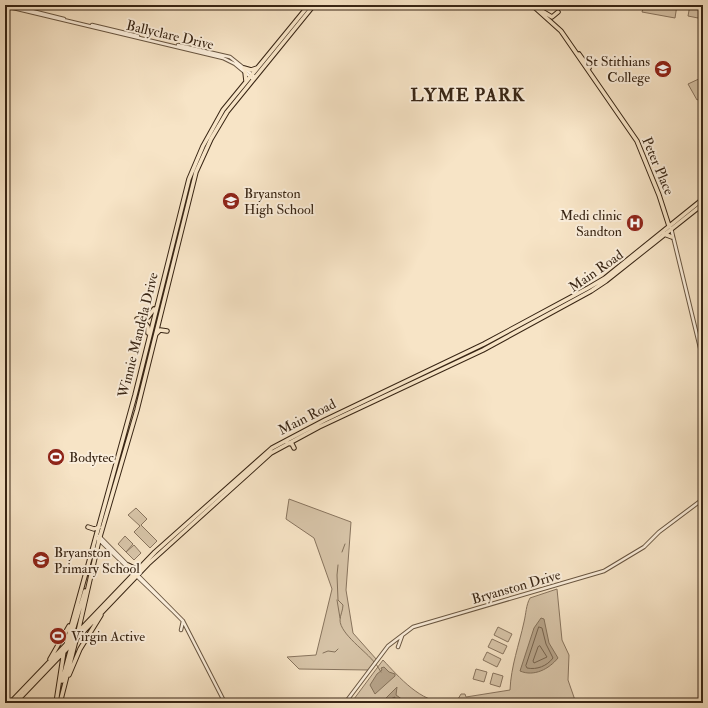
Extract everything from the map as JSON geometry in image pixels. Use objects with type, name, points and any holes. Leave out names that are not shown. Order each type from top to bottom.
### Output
[{"type":"main road","name":"Winnie Mandela Drive","points":[[60,703],[78,632],[99,527],[184,196],[193,167],[217,120],[246,82],[252,77],[257,68],[309,5]]},
{"type":"main road","name":"Winnie Mandela Drive","points":[[56,703],[64,651],[137,410],[196,172],[211,138],[222,119],[252,77],[314,5]]},
{"type":"main road","name":"Peter Place","points":[[533,5],[555,22],[638,140],[668,216],[670,229]]},
{"type":"main road","name":"Peter Place","points":[[533,5],[560,30],[641,149],[670,229]]},
{"type":"main road","points":[[541,11],[552,17],[558,12]]},
{"type":"main road","points":[[578,54],[584,66]]},
{"type":"main road","points":[[246,82],[244,70],[257,68]]},
{"type":"main road","points":[[670,229],[678,218],[703,199]]},
{"type":"main road","points":[[664,234],[703,204]]},
{"type":"main road","points":[[668,216],[672,219],[678,218]]},
{"type":"main road","name":"Main Road","points":[[78,632],[136,574],[271,453],[287,443],[461,361],[600,285],[670,229]]},
{"type":"main road","name":"Main Road","points":[[10,703],[66,645],[76,638],[108,606],[136,574],[140,567],[246,470],[277,445],[332,416],[484,344],[588,288],[605,278],[670,229]]},
{"type":"main road","points":[[600,285],[607,288]]},
{"type":"main road","points":[[137,319],[150,316],[156,306]]},
{"type":"main road","points":[[145,322],[148,327],[148,341]]},
{"type":"main road","points":[[156,334],[160,330],[167,331]]},
{"type":"main road","points":[[287,443],[292,444],[294,448]]},
{"type":"main road","points":[[88,527],[94,529],[99,527]]},
{"type":"main road","points":[[128,565],[134,568],[140,567]]},
{"type":"main road","points":[[57,697],[91,573]]},
{"type":"main road","points":[[64,688],[85,640],[108,606]]},
{"type":"main road","points":[[45,667],[73,618]]},
{"type":"main road","points":[[71,642],[78,632]]},
{"type":"main road","name":"Main Road","points":[[15,703],[71,642]]},
{"type":"street","name":"Ballyclare Drive","points":[[8,5],[221,54],[232,58],[252,77]]},
{"type":"street","name":"Ballyclare Drive","points":[[5,6],[223,58],[233,62],[244,70]]},
{"type":"street","points":[[670,229],[703,360]]},
{"type":"street","name":"Bryanston Drive","points":[[345,703],[388,646],[419,624],[604,571],[644,547],[659,532],[703,499]]},
{"type":"street","points":[[98,537],[136,574]]},
{"type":"street","points":[[98,537],[183,621],[225,703]]},
{"type":"street","points":[[181,630],[183,621]]},
{"type":"street","points":[[398,647],[399,640],[403,634]]},
{"type":"shaded area","points":[[644,5],[677,5],[675,18],[642,12]]},
{"type":"shaded area","points":[[690,5],[703,5],[703,19],[688,16]]},
{"type":"shaded area","points":[[703,77],[703,97],[697,100],[688,84]]},
{"type":"shaded area","points":[[289,499],[351,522],[346,590],[353,633],[377,660],[369,670],[299,669],[287,657],[316,655],[332,589],[314,538],[286,519]]},
{"type":"shaded area","points":[[136,508],[147,519],[141,525],[157,541],[150,548],[134,532],[140,526],[128,515]]},
{"type":"shaded area","points":[[125,536],[133,544],[126,552],[118,544]]},
{"type":"shaded area","points":[[134,545],[141,553],[134,560],[126,552]]},
{"type":"shaded area","points":[[557,589],[562,640],[569,655],[568,680],[576,703],[351,703],[383,660],[411,688],[419,694],[437,701],[452,701],[458,699],[461,694],[465,694],[466,697],[510,690],[514,664],[530,598]]},
{"type":"shaded area","points":[[498,627],[512,634],[508,642],[494,635]]},
{"type":"shaded area","points":[[492,639],[507,646],[503,654],[488,647]]},
{"type":"shaded area","points":[[487,652],[501,659],[497,667],[483,660]]},
{"type":"shaded area","points":[[476,669],[487,672],[484,682],[473,679]]},
{"type":"shaded area","points":[[493,673],[503,676],[500,687],[490,684]]},
{"type":"water","points":[[541,618],[544,619],[549,643],[558,658],[546,669],[525,673],[520,671],[534,628]]},
{"type":"water","points":[[384,667],[389,672],[395,674],[395,676],[375,694],[370,685],[377,674],[382,670],[381,668]]},
{"type":"water","points":[[397,687],[396,695],[403,700],[393,703],[395,697],[388,700],[386,698]]},
{"type":"waterway","points":[[342,552],[345,544]]},
{"type":"waterway","points":[[338,565],[338,600],[343,605],[340,618],[341,625],[349,637],[374,662]]},
{"type":"waterway","points":[[337,600],[340,618]]},
{"type":"waterway","points":[[323,653],[328,651],[335,652],[338,649]]},
{"type":"waterway","points":[[376,664],[381,672]]},
{"type":"place","name":"St Stithians College","points":[[663,69]]},
{"type":"place","name":"Bryanston High School","points":[[231,201]]},
{"type":"place","name":"Medi clinic Sandton","points":[[635,223]]},
{"type":"place","name":"Bodytec","points":[[56,457]]},
{"type":"place","name":"Bryanston Primary School","points":[[41,560]]},
{"type":"place","name":"Virgin Active","points":[[58,636]]},
{"type":"district","name":"LYME PARK","points":[[468,95]]}]
